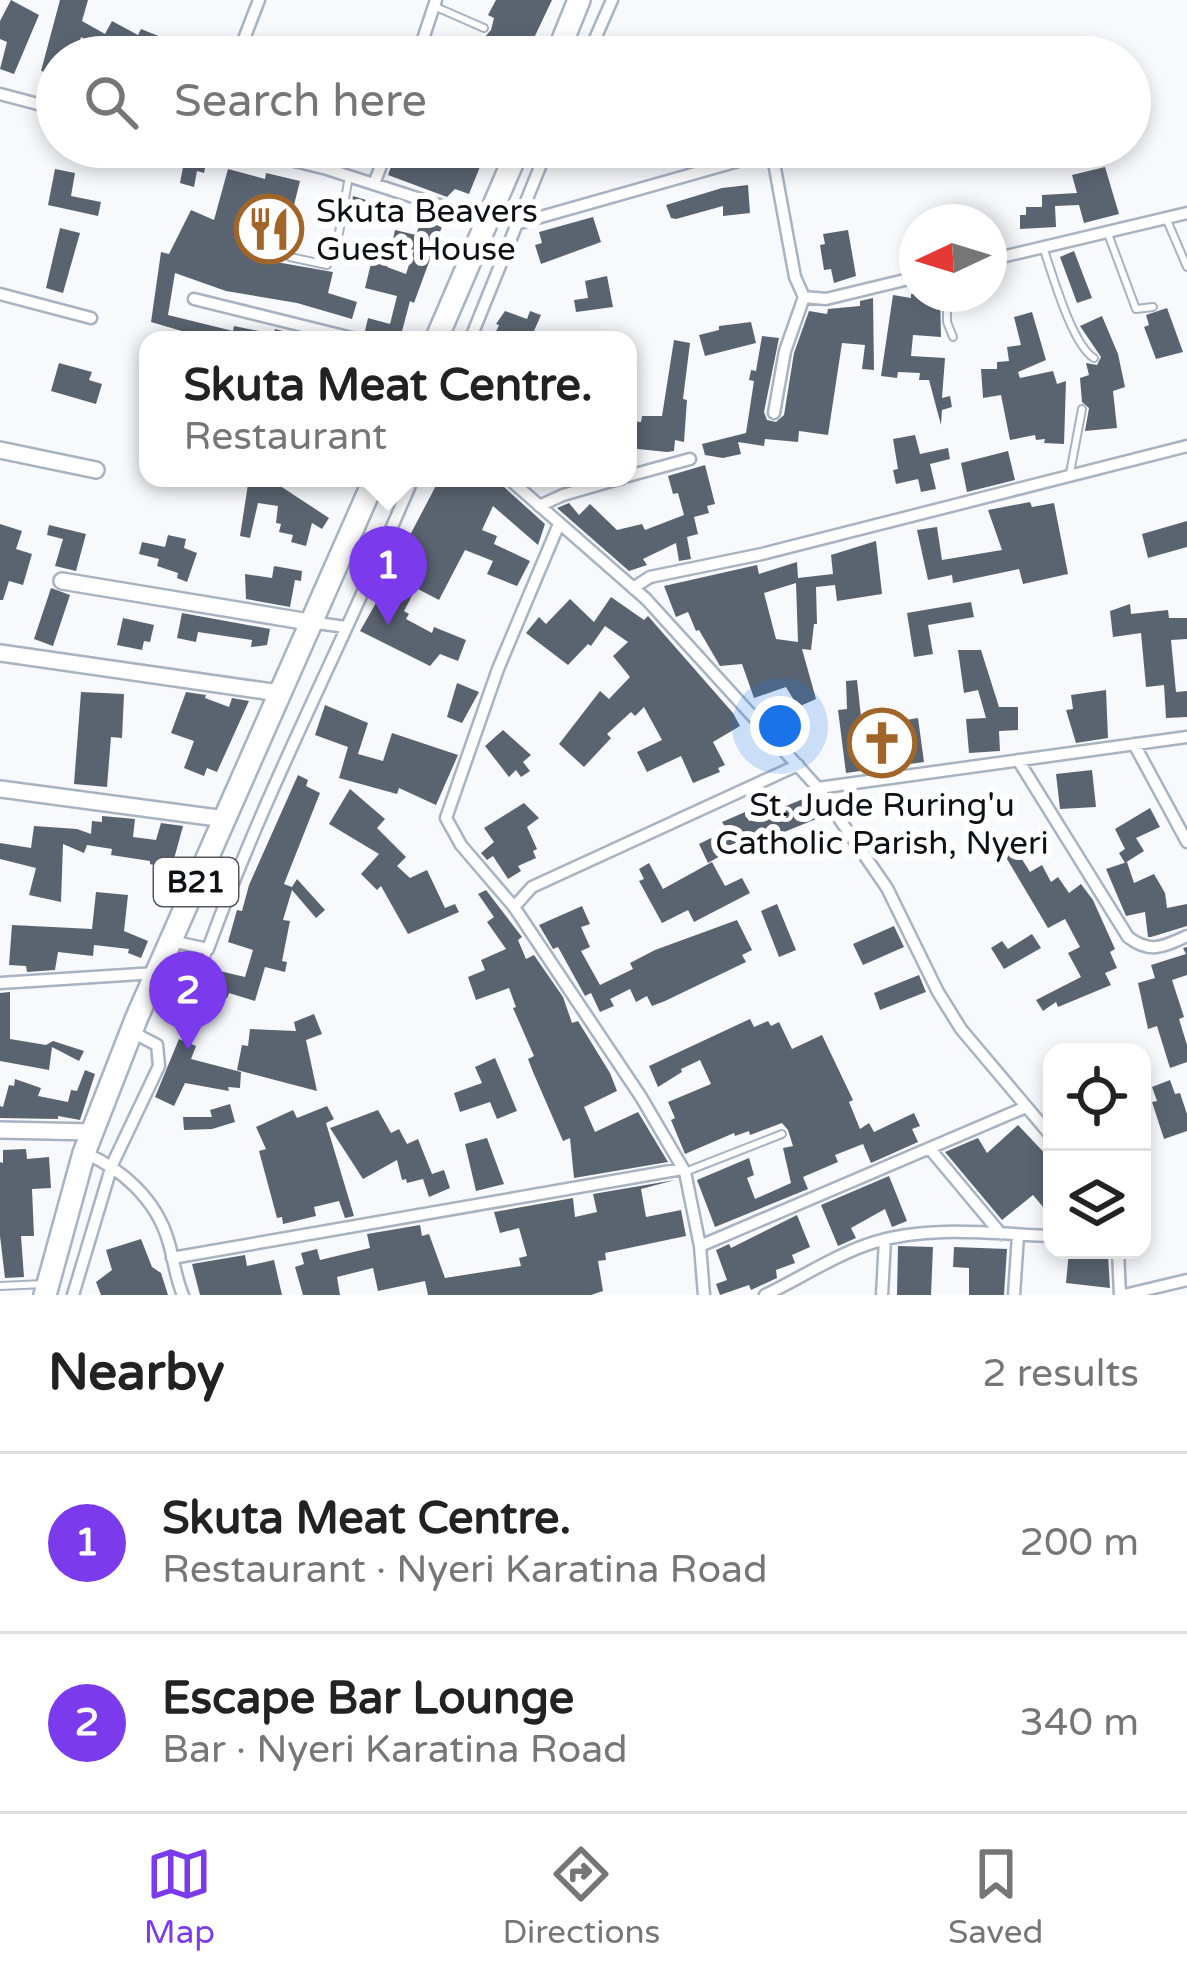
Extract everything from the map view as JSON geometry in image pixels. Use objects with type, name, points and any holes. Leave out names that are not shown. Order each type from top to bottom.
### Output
[{"type":"highway","points":[[564,36],[579,0]]},
{"type":"highway","points":[[440,331],[510,168]]},
{"type":"highway","name":"B21","points":[[46,1290],[88,1143],[132,1032],[371,487]]},
{"type":"street","points":[[244,36],[259,0]]},
{"type":"street","points":[[596,36],[612,0]]},
{"type":"street","points":[[424,36],[434,3]]},
{"type":"street","points":[[0,94],[36,104]]},
{"type":"street","points":[[319,168],[488,221]]},
{"type":"street","points":[[374,184],[380,168]]},
{"type":"street","points":[[474,331],[539,168]]},
{"type":"street","points":[[516,224],[715,168]]},
{"type":"street","points":[[774,413],[784,351],[804,297],[795,277],[775,168]]},
{"type":"street","points":[[1007,256],[1187,213]]},
{"type":"street","points":[[471,262],[497,273]]},
{"type":"street","points":[[804,297],[826,299],[899,282]]},
{"type":"street","points":[[0,294],[91,318]]},
{"type":"street","points":[[194,298],[324,331]]},
{"type":"street","points":[[633,588],[650,577],[762,554],[1187,446]]},
{"type":"street","points":[[0,450],[96,470]]},
{"type":"street","points":[[637,474],[690,459]]},
{"type":"street","points":[[171,941],[208,950],[308,706],[409,487]]},
{"type":"street","points":[[518,487],[633,588],[818,788],[887,888],[938,992],[962,1029],[1043,1127]]},
{"type":"street","points":[[539,506],[591,487]]},
{"type":"street","points":[[559,524],[498,669],[446,818],[461,845],[514,907],[684,1170],[700,1246],[704,1295]]},
{"type":"street","points":[[62,581],[346,627]]},
{"type":"street","points":[[0,653],[278,693]]},
{"type":"street","points":[[818,788],[1187,736]]},
{"type":"street","points":[[1134,744],[1187,842]]},
{"type":"street","points":[[1018,760],[1128,937],[1156,949],[1187,936]]},
{"type":"street","points":[[514,907],[532,887],[798,765]]},
{"type":"street","points":[[0,789],[225,819]]},
{"type":"street","points":[[0,983],[156,973]]},
{"type":"street","points":[[73,1295],[112,1165],[159,1066],[157,1045],[132,1032]]},
{"type":"street","points":[[700,1246],[1026,1107]]},
{"type":"street","points":[[0,1130],[88,1143],[133,1183],[156,1216],[183,1295]]},
{"type":"street","points":[[930,1149],[1000,1234]]},
{"type":"street","points":[[172,1258],[255,1247],[534,1192],[684,1170]]},
{"type":"street","points":[[765,1295],[885,1239],[944,1233],[1043,1235]]},
{"type":"street","points":[[1014,1295],[1018,1234]]},
{"type":"street","points":[[882,1295],[885,1239]]},
{"type":"street","points":[[1119,1259],[1122,1295],[1183,1286]]},
{"type":"lane","points":[[434,3],[484,28]]},
{"type":"lane","points":[[290,256],[327,265],[339,233],[350,176]]},
{"type":"lane","points":[[1166,218],[1187,266]]},
{"type":"lane","points":[[1107,231],[1136,310],[1153,307]]},
{"type":"lane","points":[[1043,247],[1071,328],[1094,358]]},
{"type":"lane","points":[[946,312],[952,337]]},
{"type":"lane","points":[[1070,473],[1082,409]]},
{"type":"lane","points":[[146,998],[187,1001],[196,996],[208,950]]},
{"type":"lane","points":[[684,1170],[782,1134]]},
{"type":"lane","points":[[0,1286],[46,1290]]},
{"type":"building","points":[[11,0],[39,15],[14,74],[0,69],[7,42],[0,39],[0,21]]},
{"type":"building","points":[[60,0],[88,0],[82,21],[105,34],[112,21],[138,35],[141,29],[158,36],[50,36]]},
{"type":"building","points":[[496,0],[552,0],[535,36],[486,36],[494,18],[488,15]]},
{"type":"building","points":[[183,168],[205,168],[204,173],[197,171],[194,187],[180,183]]},
{"type":"building","points":[[390,168],[480,168],[469,194],[455,189],[447,197],[388,175]]},
{"type":"building","points":[[1105,168],[1119,214],[1084,223],[1079,205],[1055,206],[1056,227],[1020,229],[1020,215],[1026,215],[1026,207],[1042,207],[1042,195],[1077,193],[1072,175]]},
{"type":"building","points":[[55,169],[75,173],[71,196],[101,202],[98,216],[48,205]]},
{"type":"building","points":[[228,169],[265,179],[266,173],[300,181],[294,205],[267,199],[257,236],[265,238],[259,259],[333,272],[328,293],[357,302],[352,319],[297,303],[226,291],[175,273],[168,315],[233,331],[182,331],[151,322],[161,252],[169,254],[191,210],[214,220]]},
{"type":"building","points":[[748,185],[750,213],[723,216],[723,206],[676,219],[666,205],[722,188]]},
{"type":"building","points":[[353,196],[399,210],[396,225],[350,213]]},
{"type":"building","points":[[423,214],[444,221],[402,331],[365,331],[368,318],[390,324],[397,296],[365,288],[376,243],[392,247],[387,267],[406,274],[414,250],[392,244],[395,230],[416,235]]},
{"type":"building","points":[[593,217],[601,242],[541,264],[535,245],[542,243],[539,232]]},
{"type":"building","points":[[60,228],[80,233],[63,293],[46,288]]},
{"type":"building","points":[[848,230],[856,276],[834,283],[831,269],[824,270],[820,245],[825,244],[823,234]]},
{"type":"building","points":[[1074,251],[1092,298],[1077,303],[1060,257]]},
{"type":"building","points":[[607,276],[613,307],[576,312],[574,300],[588,298],[585,281]]},
{"type":"building","points":[[893,295],[899,296],[899,312],[940,312],[941,337],[913,335],[911,356],[945,358],[942,398],[950,396],[952,407],[942,410],[941,425],[929,380],[919,380],[920,373],[881,376]]},
{"type":"building","points":[[873,298],[874,370],[862,369],[865,345],[842,343],[828,435],[799,431],[798,442],[765,439],[764,446],[738,442],[741,454],[705,455],[702,444],[746,433],[754,381],[749,380],[751,370],[756,371],[762,336],[779,338],[764,412],[767,420],[776,422],[784,415],[794,353],[809,311],[827,314],[828,309],[860,306],[860,301]]},
{"type":"building","points":[[1167,308],[1183,352],[1156,359],[1144,327],[1149,325],[1146,315]]},
{"type":"building","points":[[505,311],[527,319],[530,311],[541,315],[534,331],[496,331]]},
{"type":"building","points":[[1032,312],[1046,360],[1018,372],[1020,378],[1053,371],[1057,384],[1066,381],[1064,444],[1044,443],[1045,439],[1036,440],[1035,435],[1010,440],[1001,395],[983,398],[981,369],[997,369],[997,362],[1009,361],[1007,347],[1021,345],[1014,317]]},
{"type":"building","points":[[1102,316],[1125,387],[1113,391],[1117,428],[1085,431],[1089,408],[1082,402],[1080,378],[1089,375],[1086,363],[1097,365],[1101,357],[1080,326]]},
{"type":"building","points":[[751,322],[756,343],[705,356],[699,335],[719,330],[719,326]]},
{"type":"building","points":[[674,340],[690,343],[684,442],[675,440],[674,451],[637,449],[637,422],[642,416],[662,416]]},
{"type":"building","points":[[59,363],[92,372],[89,380],[102,384],[96,404],[51,391]]},
{"type":"building","points":[[915,435],[920,454],[948,448],[950,459],[930,464],[936,489],[921,492],[918,479],[896,484],[893,439]]},
{"type":"building","points":[[1008,451],[1015,480],[967,492],[961,463]]},
{"type":"building","points":[[705,465],[715,504],[707,506],[709,513],[694,517],[698,534],[687,537],[691,559],[679,561],[676,543],[643,559],[647,565],[629,571],[557,508],[569,503],[579,515],[590,504],[617,530],[642,524],[645,530],[684,515],[668,476]]},
{"type":"building","points":[[248,487],[282,487],[329,518],[322,529],[312,523],[306,546],[291,542],[293,535],[279,532],[278,506],[258,503],[250,538],[240,536]]},
{"type":"building","points":[[435,487],[504,487],[545,524],[538,545],[493,506],[482,530],[497,536],[494,544],[530,561],[517,586],[487,574],[493,561],[465,550],[439,600],[416,588],[404,611],[409,614],[406,619],[432,633],[434,627],[466,640],[458,661],[440,654],[430,666],[360,631],[376,603],[388,610],[403,582],[389,575]]},
{"type":"building","points":[[1030,502],[1032,507],[1054,503],[1068,574],[1023,584],[1019,569],[953,583],[952,575],[928,580],[917,530],[937,527],[942,560],[1002,550],[988,510]]},
{"type":"building","points":[[1187,521],[1187,547],[1148,558],[1142,534]]},
{"type":"building","points":[[0,524],[22,531],[16,549],[32,554],[23,585],[9,581],[3,600],[0,600]]},
{"type":"building","points":[[49,525],[86,534],[76,571],[55,566],[63,539],[47,535]]},
{"type":"building","points":[[168,535],[186,539],[184,548],[197,553],[187,582],[177,578],[178,573],[157,566],[159,559],[139,554],[142,542],[165,547]]},
{"type":"building","points":[[876,541],[882,594],[837,601],[835,585],[816,587],[817,624],[811,650],[802,649],[816,699],[798,707],[786,687],[754,698],[742,664],[720,666],[688,612],[676,617],[664,586],[757,565],[759,574],[797,562],[798,578],[833,574],[831,555]],"holes":[[[796,583],[798,642],[776,639],[764,593]]]},
{"type":"building","points":[[274,566],[302,571],[301,581],[295,580],[290,607],[246,599],[245,574],[272,578]]},
{"type":"building","points":[[51,588],[70,595],[53,646],[34,639]]},
{"type":"building","points":[[611,597],[644,620],[648,616],[733,713],[740,726],[713,742],[725,765],[718,768],[720,772],[693,783],[681,756],[647,772],[637,752],[662,740],[644,707],[635,716],[631,712],[607,734],[611,738],[584,767],[559,744],[600,691],[609,699],[630,677],[613,656],[628,642],[605,626],[591,646],[568,665],[526,633],[539,617],[546,624],[570,599],[594,622]]},
{"type":"building","points":[[971,602],[974,617],[928,625],[933,654],[914,657],[907,613]]},
{"type":"building","points":[[1130,604],[1131,614],[1168,610],[1169,618],[1187,618],[1187,639],[1171,640],[1176,692],[1187,691],[1187,717],[1166,718],[1164,685],[1146,687],[1141,633],[1113,637],[1110,611]]},
{"type":"building","points":[[182,613],[270,629],[267,645],[251,647],[252,640],[198,632],[196,642],[177,638]]},
{"type":"building","points":[[123,618],[154,625],[150,642],[144,641],[142,650],[117,645]]},
{"type":"building","points":[[958,650],[981,650],[999,707],[1018,707],[1018,730],[999,731],[1000,751],[969,753],[966,719],[986,718],[978,690],[964,693]]},
{"type":"building","name":"St. Jude Ruring'u Catholic Parish, Nyeri","points":[[857,680],[863,735],[902,729],[900,721],[918,718],[924,762],[846,773],[838,710],[847,709],[846,681]]},
{"type":"building","points":[[457,683],[479,692],[462,723],[447,717]]},
{"type":"building","points":[[1106,690],[1108,738],[1076,743],[1066,710],[1073,709],[1071,695]]},
{"type":"building","points":[[81,692],[124,694],[122,738],[111,737],[107,787],[74,784]]},
{"type":"building","points":[[186,692],[206,695],[229,707],[232,698],[249,701],[217,772],[207,768],[204,776],[184,768],[194,741],[171,733]]},
{"type":"building","points":[[325,705],[368,723],[358,754],[383,761],[392,733],[458,755],[436,805],[399,788],[397,794],[339,778],[348,747],[315,735]]},
{"type":"building","points":[[503,730],[531,755],[523,762],[530,771],[521,777],[516,770],[509,777],[485,746]]},
{"type":"building","points":[[1092,770],[1096,807],[1060,809],[1056,774]]},
{"type":"building","points":[[298,775],[320,793],[284,884],[292,887],[297,879],[325,910],[316,918],[292,890],[283,920],[290,921],[282,961],[287,962],[285,972],[265,967],[255,1001],[229,993],[227,998],[212,994],[214,984],[207,982],[211,969],[245,977],[253,950],[228,942],[237,910],[242,911]]},
{"type":"building","points":[[350,789],[385,819],[377,828],[406,857],[397,866],[410,878],[427,870],[445,908],[455,904],[459,912],[408,934],[381,886],[377,890],[361,874],[379,854],[329,824]]},
{"type":"building","points":[[808,797],[816,819],[772,837],[771,833],[753,837],[708,863],[699,844],[727,830],[722,822],[745,812],[749,821]]},
{"type":"building","points":[[524,803],[539,818],[527,827],[536,858],[518,866],[521,871],[508,879],[493,856],[487,860],[481,853],[494,842],[484,828]]},
{"type":"building","points":[[1150,808],[1160,827],[1136,838],[1144,851],[1125,863],[1119,853],[1125,849],[1115,829]]},
{"type":"building","points":[[102,816],[135,819],[133,837],[156,840],[161,823],[183,826],[171,870],[150,861],[111,855],[112,849],[87,845],[84,853],[63,844],[61,902],[29,895],[36,868],[0,859],[0,843],[31,848],[34,826],[91,834],[92,821],[102,822]]},
{"type":"building","points":[[1008,837],[1030,872],[1042,865],[1051,882],[1058,877],[1069,893],[1081,884],[1093,900],[1115,949],[1110,952],[1117,968],[1105,973],[1111,985],[1058,1007],[1056,1002],[1043,1011],[1036,1000],[1081,977],[1068,953],[1080,947],[1065,919],[1048,928],[998,844]]},
{"type":"building","points":[[712,862],[725,886],[742,878],[750,893],[694,922],[688,910],[662,923],[639,881],[644,879],[639,869],[649,863],[663,889]]},
{"type":"building","points":[[1127,862],[1134,883],[1154,874],[1167,908],[1187,904],[1187,926],[1148,937],[1145,912],[1126,916],[1106,869]]},
{"type":"building","points":[[486,890],[522,937],[518,940],[526,959],[534,955],[563,997],[572,1023],[578,1021],[610,1073],[617,1091],[584,1107],[595,1132],[638,1112],[668,1162],[574,1178],[570,1138],[563,1141],[533,1072],[528,1059],[534,1056],[509,988],[476,1000],[468,977],[485,970],[481,960],[506,949],[487,922],[494,917],[478,894]]},
{"type":"building","points":[[96,892],[128,895],[124,931],[148,941],[141,958],[128,953],[129,949],[94,945],[93,956],[58,952],[55,970],[27,972],[26,966],[9,965],[12,925],[92,929]]},
{"type":"building","points":[[777,904],[796,950],[779,957],[761,911]]},
{"type":"building","points":[[582,906],[590,924],[581,927],[590,947],[581,951],[600,985],[633,969],[630,963],[655,950],[737,920],[752,950],[742,955],[746,962],[665,1001],[652,1006],[647,996],[636,1002],[630,989],[610,999],[614,1006],[600,1012],[539,925]]},
{"type":"building","points":[[894,926],[904,947],[863,965],[853,944]]},
{"type":"building","points":[[1032,934],[1041,948],[1004,969],[991,948],[1002,941],[1008,949]]},
{"type":"building","points":[[1187,947],[1187,975],[1172,980],[1184,1017],[1179,1019],[1187,1062],[1170,1068],[1157,1026],[1148,1029],[1138,983],[1155,978],[1151,965],[1186,954],[1183,948]]},
{"type":"building","points":[[919,975],[926,992],[880,1010],[874,993]]},
{"type":"building","points":[[10,992],[10,1039],[46,1045],[53,1041],[84,1051],[79,1061],[52,1047],[49,1070],[0,1061],[0,993]]},
{"type":"building","points":[[314,1014],[322,1034],[306,1040],[317,1091],[237,1070],[250,1029],[296,1031],[294,1022]]},
{"type":"building","points":[[750,1019],[754,1027],[779,1022],[792,1049],[822,1035],[853,1100],[849,1102],[860,1129],[869,1123],[874,1132],[914,1113],[920,1126],[912,1129],[918,1142],[871,1163],[863,1144],[835,1155],[838,1162],[803,1177],[808,1189],[715,1227],[697,1180],[749,1158],[754,1175],[747,1178],[755,1199],[791,1183],[783,1148],[793,1146],[788,1130],[782,1123],[750,1135],[749,1131],[734,1133],[685,1154],[668,1102],[711,1084],[700,1060],[658,1087],[649,1066]]},
{"type":"building","points":[[179,1039],[196,1046],[191,1059],[241,1072],[240,1088],[228,1087],[229,1091],[185,1083],[174,1106],[155,1097]]},
{"type":"building","points":[[495,1058],[517,1111],[497,1119],[490,1102],[460,1112],[454,1093],[482,1083],[475,1067]]},
{"type":"building","points":[[85,1070],[95,1074],[80,1120],[0,1118],[0,1106],[15,1079],[41,1088],[38,1096],[68,1102]]},
{"type":"building","points":[[1170,1080],[1187,1114],[1187,1131],[1164,1139],[1152,1087]]},
{"type":"building","points":[[230,1104],[235,1122],[184,1130],[183,1117],[212,1117],[210,1110]]},
{"type":"building","points":[[327,1106],[334,1119],[326,1123],[354,1216],[345,1218],[339,1201],[314,1207],[316,1216],[283,1224],[282,1217],[277,1218],[259,1151],[266,1149],[256,1127],[293,1110],[297,1118]]},
{"type":"building","points":[[378,1110],[391,1133],[399,1129],[407,1144],[418,1139],[432,1174],[444,1170],[450,1188],[429,1197],[423,1179],[402,1180],[397,1160],[363,1179],[330,1128]]},
{"type":"building","points":[[1018,1125],[1043,1151],[1043,1207],[1033,1195],[1002,1220],[945,1152],[978,1138],[987,1153]]},
{"type":"building","points":[[487,1138],[504,1184],[476,1191],[465,1144]]},
{"type":"building","points":[[26,1149],[27,1159],[49,1157],[51,1188],[32,1189],[34,1236],[21,1236],[24,1277],[5,1278],[0,1162],[3,1150]]},
{"type":"building","points":[[889,1176],[907,1221],[892,1227],[885,1209],[851,1228],[856,1238],[838,1246],[821,1205]]},
{"type":"building","points":[[675,1180],[641,1189],[646,1217],[681,1210],[686,1236],[605,1253],[606,1260],[598,1261],[603,1291],[591,1295],[428,1295],[425,1281],[378,1291],[373,1268],[337,1277],[340,1295],[303,1295],[295,1267],[304,1264],[301,1253],[317,1249],[320,1260],[370,1248],[367,1234],[420,1225],[422,1236],[429,1234],[445,1278],[521,1266],[519,1258],[527,1256],[519,1228],[500,1233],[494,1212],[573,1198],[575,1217],[597,1212],[593,1194]]},
{"type":"building","points":[[797,1215],[810,1247],[792,1255],[795,1263],[776,1270],[777,1278],[751,1290],[749,1285],[720,1295],[716,1284],[727,1280],[716,1250],[729,1244],[731,1248]]},
{"type":"building","points":[[141,1239],[168,1295],[101,1295],[96,1282],[112,1270],[106,1250]]},
{"type":"building","points":[[898,1246],[933,1247],[931,1295],[897,1295]]},
{"type":"building","points":[[954,1247],[1007,1249],[1004,1295],[969,1295],[969,1268],[953,1267]]},
{"type":"building","points":[[245,1255],[247,1266],[274,1260],[282,1295],[200,1295],[192,1264]]},
{"type":"building","points":[[1068,1259],[1108,1259],[1110,1288],[1066,1283]]},
{"type":"place","name":"Skuta Beavers Guest House","points":[[269,229]]},
{"type":"place","name":"Skuta Meat Centre.","points":[[388,625]]},
{"type":"place","name":"St. Jude Ruring'u Catholic Parish, Nyeri","points":[[882,743]]},
{"type":"place","name":"Escape Bar Lounge","points":[[188,1050]]}]
